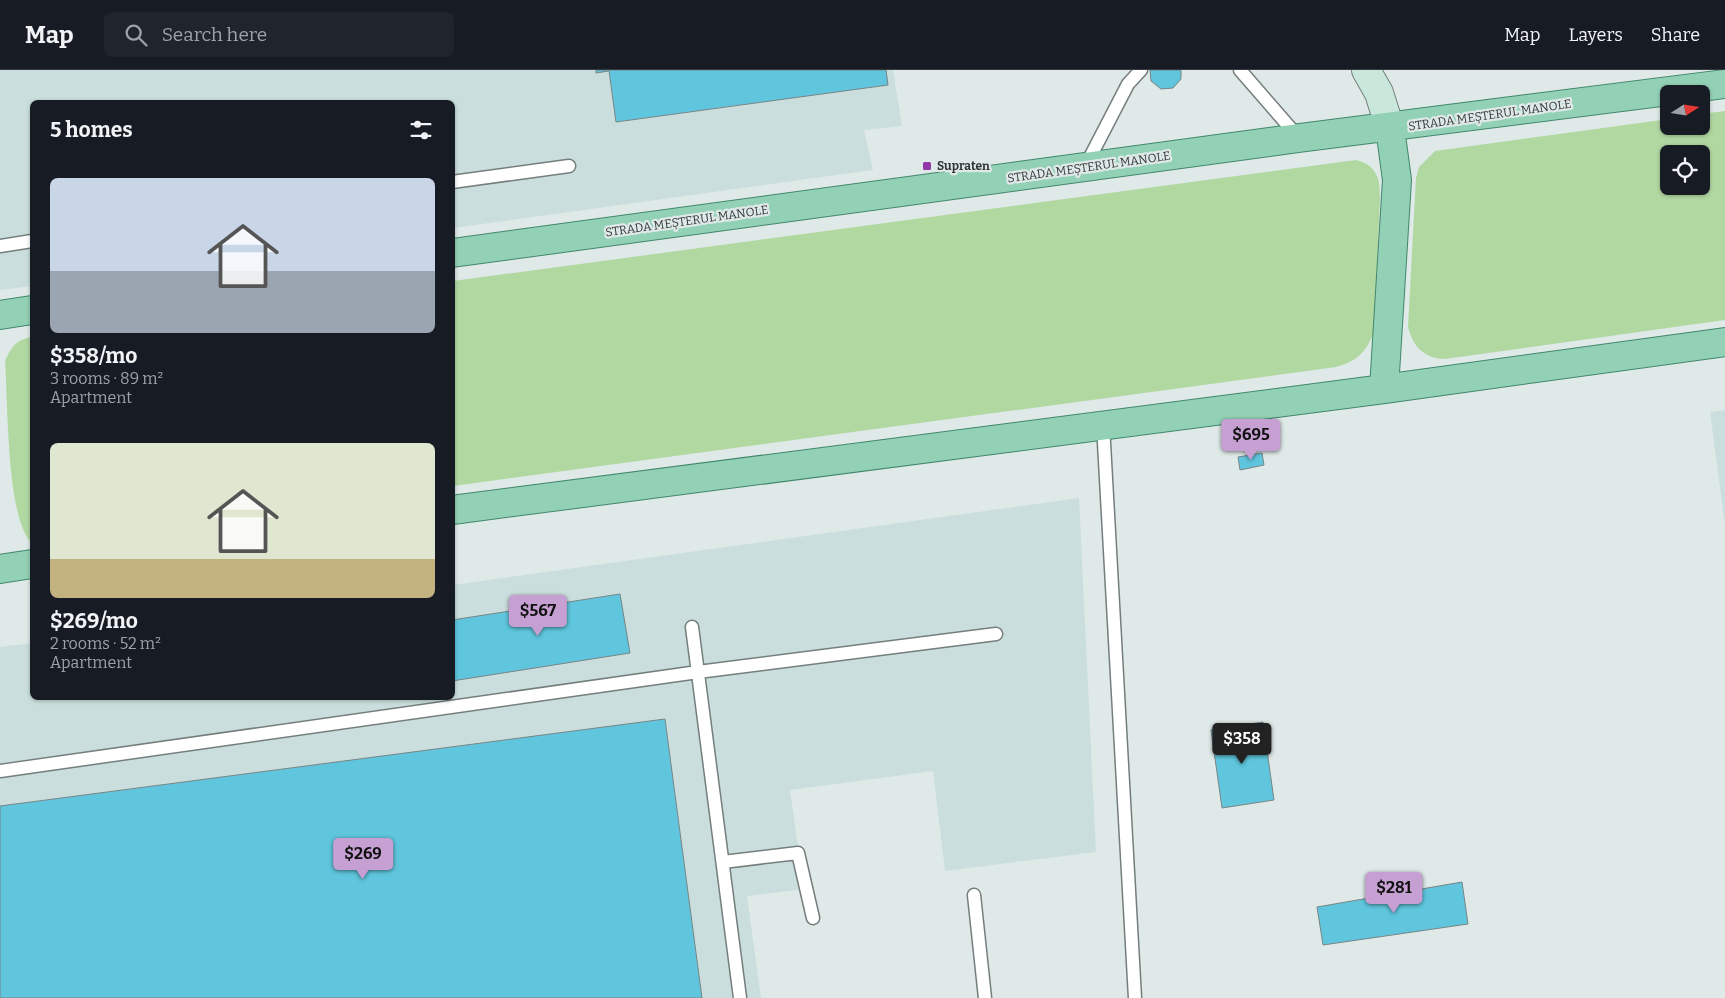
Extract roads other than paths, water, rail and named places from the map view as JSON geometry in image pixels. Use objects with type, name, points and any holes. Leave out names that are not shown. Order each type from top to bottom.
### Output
[{"type":"main road","name":"STRADA MEȘTERUL MANOLE","points":[[455,253],[1300,138],[1725,84]]},
{"type":"main road","points":[[1384,390],[1397,180],[1390,128]]},
{"type":"main road","points":[[0,315],[30,310]]},
{"type":"main road","points":[[455,510],[1384,390],[1725,342]]},
{"type":"main road","points":[[0,569],[30,564]]},
{"type":"street","points":[[1366,70],[1379,93],[1390,128]]},
{"type":"lane","points":[[1085,167],[1128,84],[1141,70]]},
{"type":"lane","points":[[1240,70],[1300,138]]},
{"type":"lane","points":[[455,182],[569,166]]},
{"type":"lane","points":[[0,246],[30,241]]},
{"type":"lane","points":[[1103,425],[1135,998]]},
{"type":"lane","points":[[692,627],[740,998]]},
{"type":"lane","points":[[0,771],[698,672],[996,634]]},
{"type":"lane","points":[[723,862],[798,853],[813,918]]},
{"type":"lane","points":[[974,895],[985,998]]},
{"type":"place","name":"Supraten","points":[[927,166]]}]
